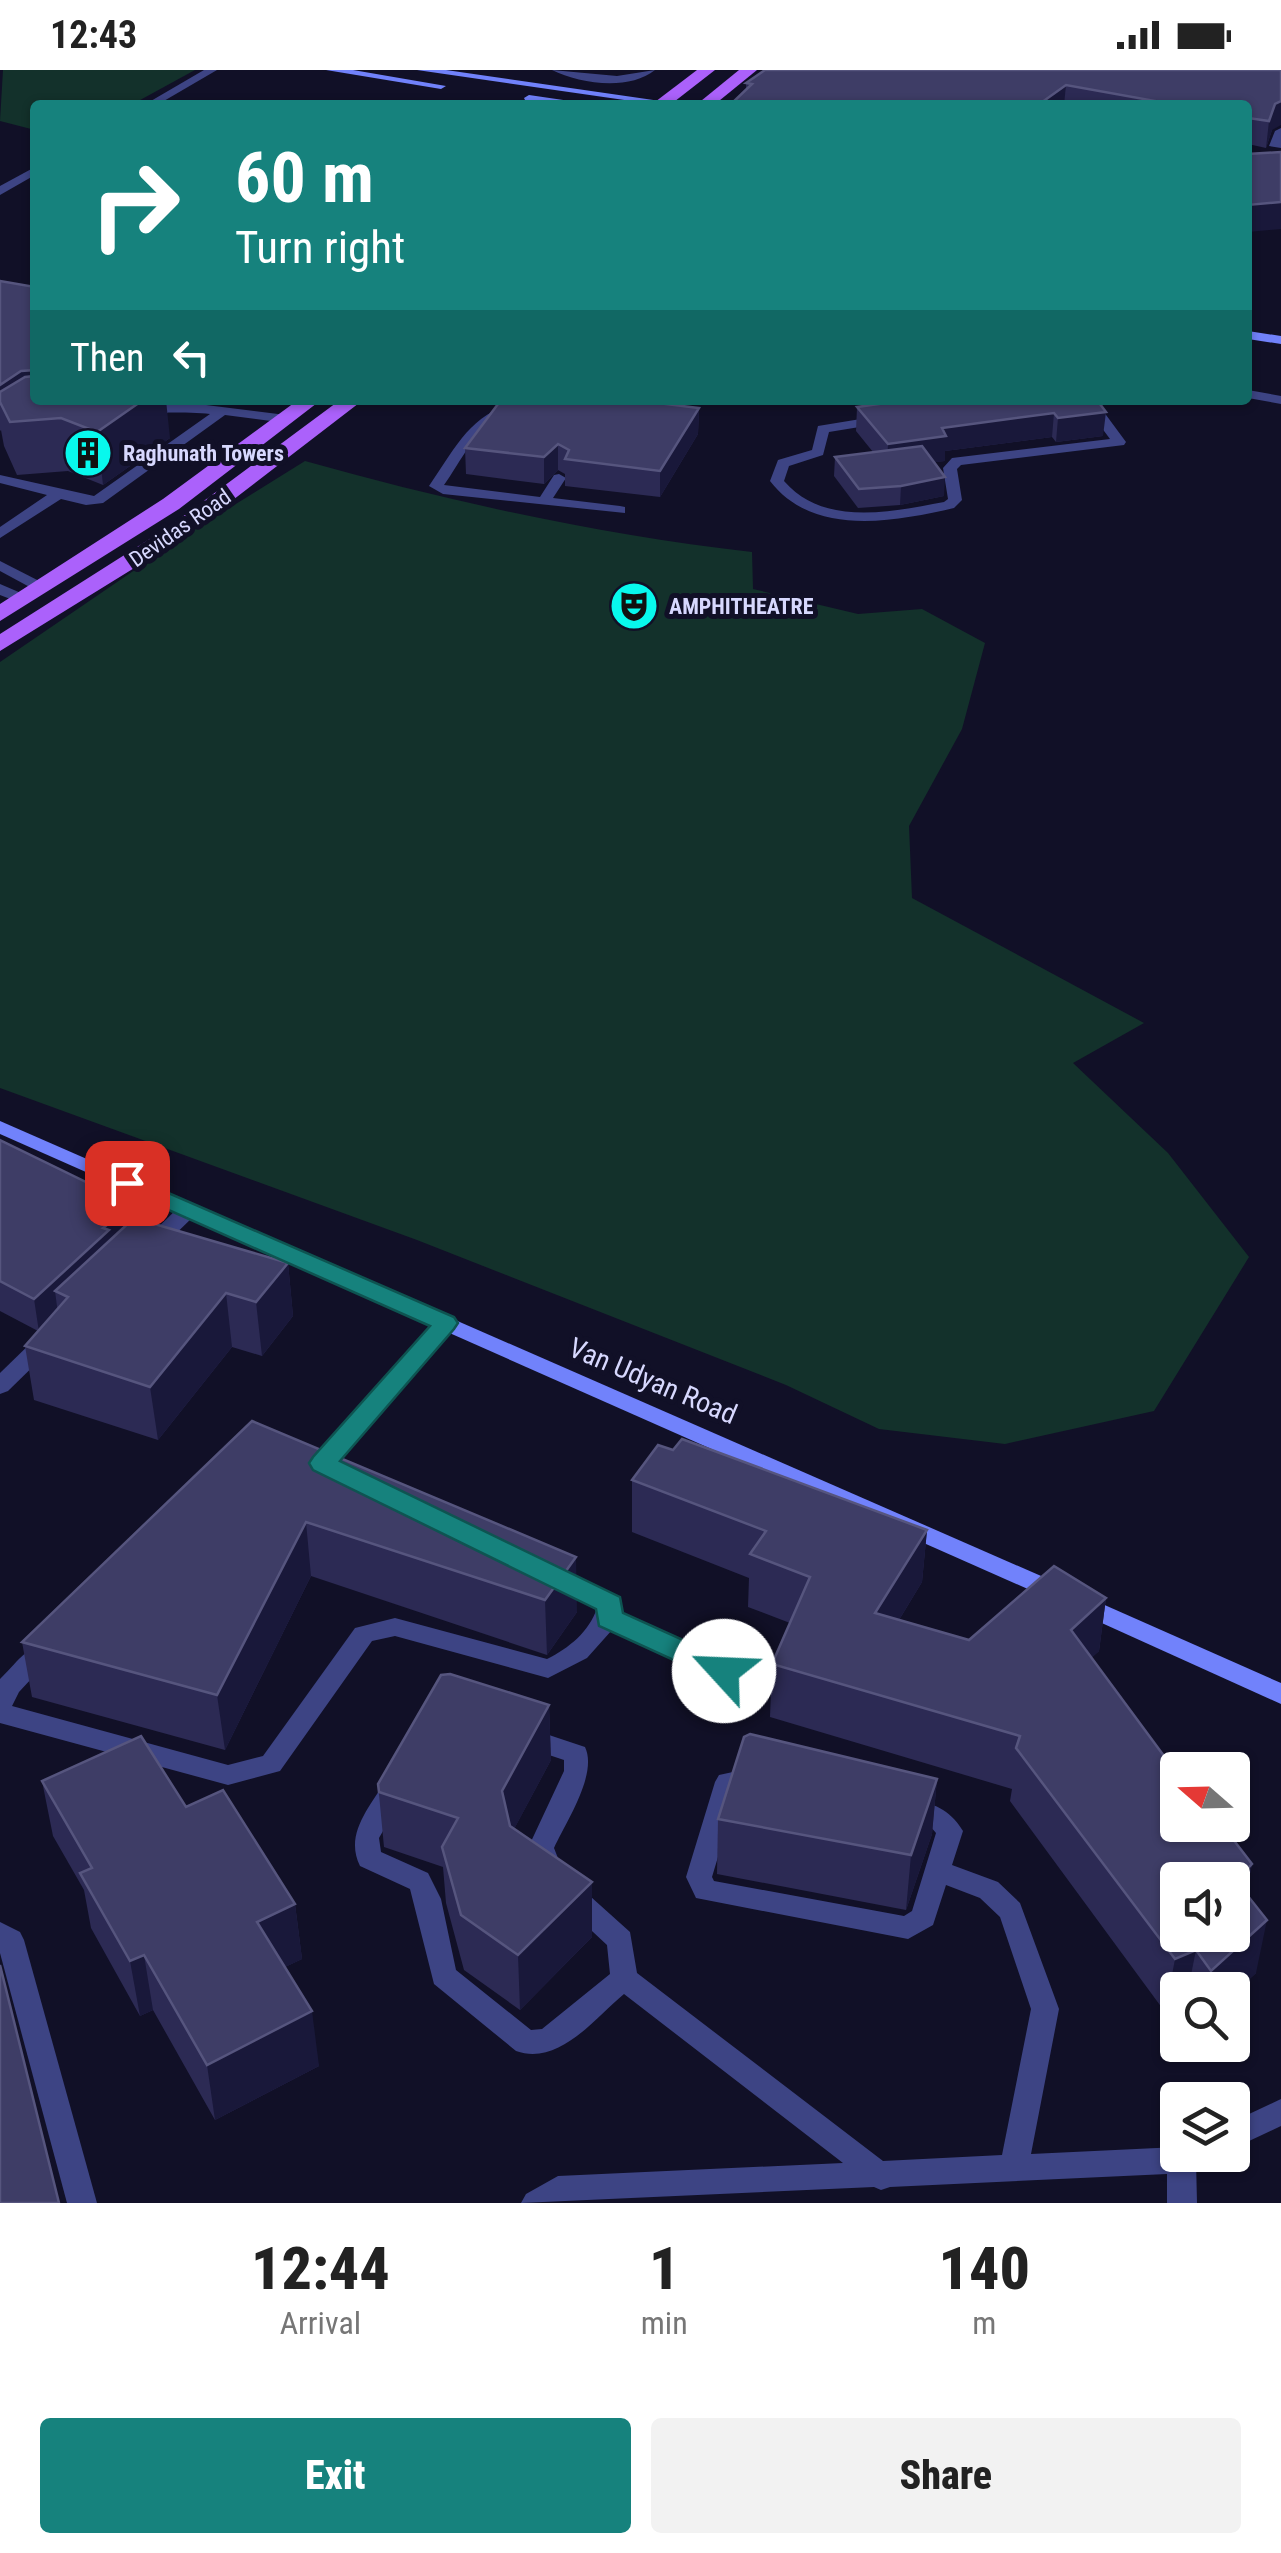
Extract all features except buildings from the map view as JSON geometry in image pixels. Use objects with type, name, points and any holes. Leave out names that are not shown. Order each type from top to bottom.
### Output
[{"type":"main road","points":[[666,100],[707,70]]},
{"type":"main road","points":[[711,100],[750,70]]},
{"type":"main road","name":"Devidas Road","points":[[0,614],[158,513],[304,405]]},
{"type":"main road","name":"Devidas Road","points":[[0,644],[178,531],[346,405]]},
{"type":"street","points":[[159,100],[212,70]]},
{"type":"street","points":[[331,70],[542,100]]},
{"type":"street","points":[[422,70],[633,100]]},
{"type":"street","points":[[557,70],[622,80],[639,79],[650,70]]},
{"type":"street","points":[[1281,130],[1273,144],[1281,145]]},
{"type":"street","points":[[0,191],[30,173]]},
{"type":"street","points":[[1252,336],[1281,340]]},
{"type":"street","points":[[1252,395],[1281,400]]},
{"type":"street","points":[[897,417],[822,430],[818,452],[779,468],[777,480],[782,490],[801,506],[852,515],[949,505],[955,500],[950,468],[958,461],[1119,442],[1092,405]]},
{"type":"street","points":[[127,410],[182,406],[286,419]]},
{"type":"street","points":[[0,479],[58,495],[98,500],[222,410]]},
{"type":"street","points":[[532,411],[497,411],[480,425],[436,486],[443,490],[620,510]]},
{"type":"street","points":[[544,501],[558,478]]},
{"type":"street","points":[[0,534],[58,495]]},
{"type":"street","points":[[0,566],[33,594]]},
{"type":"street","points":[[0,588],[33,594]]},
{"type":"street","name":"Van Udyan Road","points":[[0,1127],[791,1472],[1281,1694]]},
{"type":"street","points":[[130,1265],[188,1210]]},
{"type":"street","points":[[289,1459],[331,1467],[446,1323]]},
{"type":"street","points":[[0,1386],[59,1329]]},
{"type":"street","points":[[0,1713],[228,1776],[271,1764],[364,1634],[395,1627],[548,1669],[568,1662],[608,1618],[610,1604],[526,1562]]},
{"type":"street","points":[[608,1618],[724,1671]]},
{"type":"street","points":[[0,1705],[9,1686],[65,1631]]},
{"type":"street","points":[[508,1731],[576,1754],[577,1770],[541,1848],[554,1880],[620,1940],[624,1978],[672,2018],[812,2118],[881,2177]]},
{"type":"street","points":[[405,1770],[366,1837],[369,1858],[418,1881],[428,1899],[444,1976],[526,2042],[548,2040],[624,1978]]},
{"type":"street","points":[[786,1784],[747,1776],[728,1782],[698,1877],[706,1890],[908,1928],[924,1917],[950,1831],[938,1817],[881,1805]]},
{"type":"street","points":[[937,1871],[989,1890],[1011,1911],[1044,2008],[1014,2167]]},
{"type":"street","points":[[0,1933],[10,1940],[82,2203]]},
{"type":"street","points":[[1250,2127],[1281,2112]]},
{"type":"street","points":[[536,2203],[558,2189],[881,2177],[1160,2159]]},
{"type":"street","points":[[1182,2203],[1186,2172]]},
{"type":"green space","points":[[3,70],[195,70],[140,100],[30,100],[30,129],[0,121]]},
{"type":"green space","points":[[305,461],[527,516],[752,552],[753,589],[858,614],[922,609],[985,643],[962,729],[909,826],[912,898],[1144,1023],[1073,1063],[1168,1153],[1249,1257],[1154,1411],[1005,1444],[879,1429],[786,1385],[417,1240],[0,1088],[0,662],[186,535]]},
{"type":"place","name":"Raghunath Towers","points":[[88,453]]},
{"type":"place","name":"AMPHITHEATRE","points":[[634,606]]},
{"type":"route","points":[[127,1183],[446,1323],[386,1396],[322,1463],[610,1604],[608,1618],[724,1671]]}]
